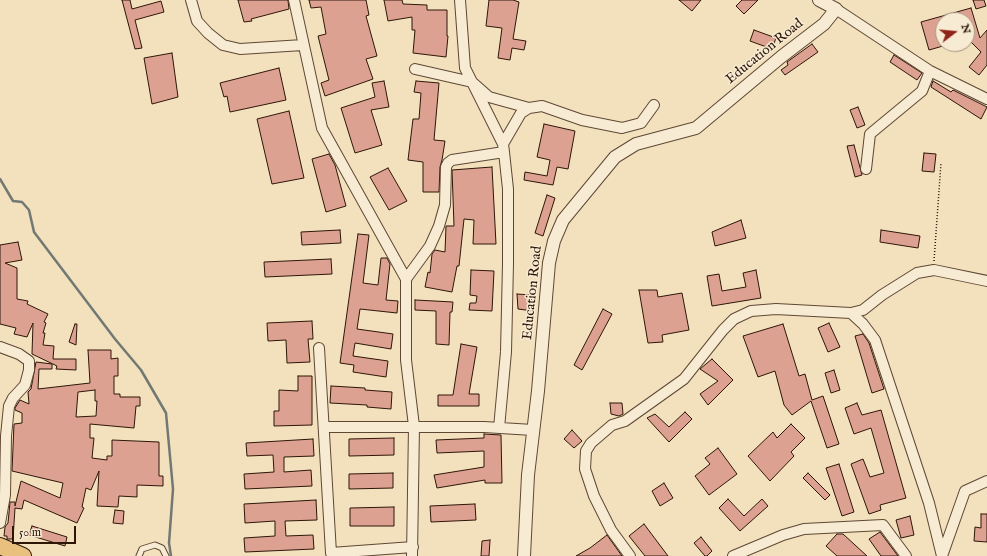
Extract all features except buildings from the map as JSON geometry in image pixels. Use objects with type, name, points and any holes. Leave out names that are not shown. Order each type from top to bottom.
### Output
[{"type":"highway","points":[[0,546],[23,556]]},
{"type":"highway","points":[[0,553],[6,556]]},
{"type":"street","points":[[191,0],[197,21],[208,33],[223,45],[240,49],[303,45]]},
{"type":"street","points":[[294,0],[322,128],[406,279],[406,360],[414,426],[413,551],[331,553],[319,348]]},
{"type":"street","points":[[460,0],[465,68],[504,148],[508,189],[506,352],[500,428]]},
{"type":"street","points":[[819,0],[836,9],[930,71],[987,99]]},
{"type":"street","name":"Education Road","points":[[524,556],[528,475],[534,430],[549,263],[554,241],[563,220],[615,157],[636,144],[696,128],[780,56],[824,24],[836,9]]},
{"type":"street","points":[[415,69],[472,82],[489,97],[529,108]]},
{"type":"street","points":[[866,169],[870,134],[922,91],[930,71]]},
{"type":"street","points":[[504,148],[521,113],[529,108],[542,106],[582,120],[622,128],[642,123],[654,105]]},
{"type":"street","points":[[406,279],[430,246],[439,226],[444,205],[446,168],[448,163],[452,160],[504,148]]},
{"type":"street","points":[[630,556],[611,530],[589,483],[585,469],[586,451],[591,443],[612,424],[626,421],[684,379],[723,330],[734,319],[751,311],[776,309],[851,313],[863,310],[882,295],[917,273],[934,270],[987,281]]},
{"type":"street","points":[[851,313],[863,324],[875,340],[929,503],[942,556]]},
{"type":"street","points":[[0,347],[19,354],[29,361],[29,370],[25,385],[13,398],[9,406],[6,436],[5,494],[0,523]]},
{"type":"street","points":[[324,427],[414,426],[534,430]]},
{"type":"street","points":[[942,556],[965,491],[987,480]]},
{"type":"street","points":[[733,556],[783,535],[804,529],[883,525],[906,556]]},
{"type":"lane","points":[[139,556],[142,549],[155,545],[162,548],[166,556]]},
{"type":"path","points":[[934,270],[941,163]]},
{"type":"waterway","points":[[0,179],[13,201],[22,202],[29,210],[34,232],[115,339],[141,370],[166,413],[173,489],[169,543],[171,556]]}]
